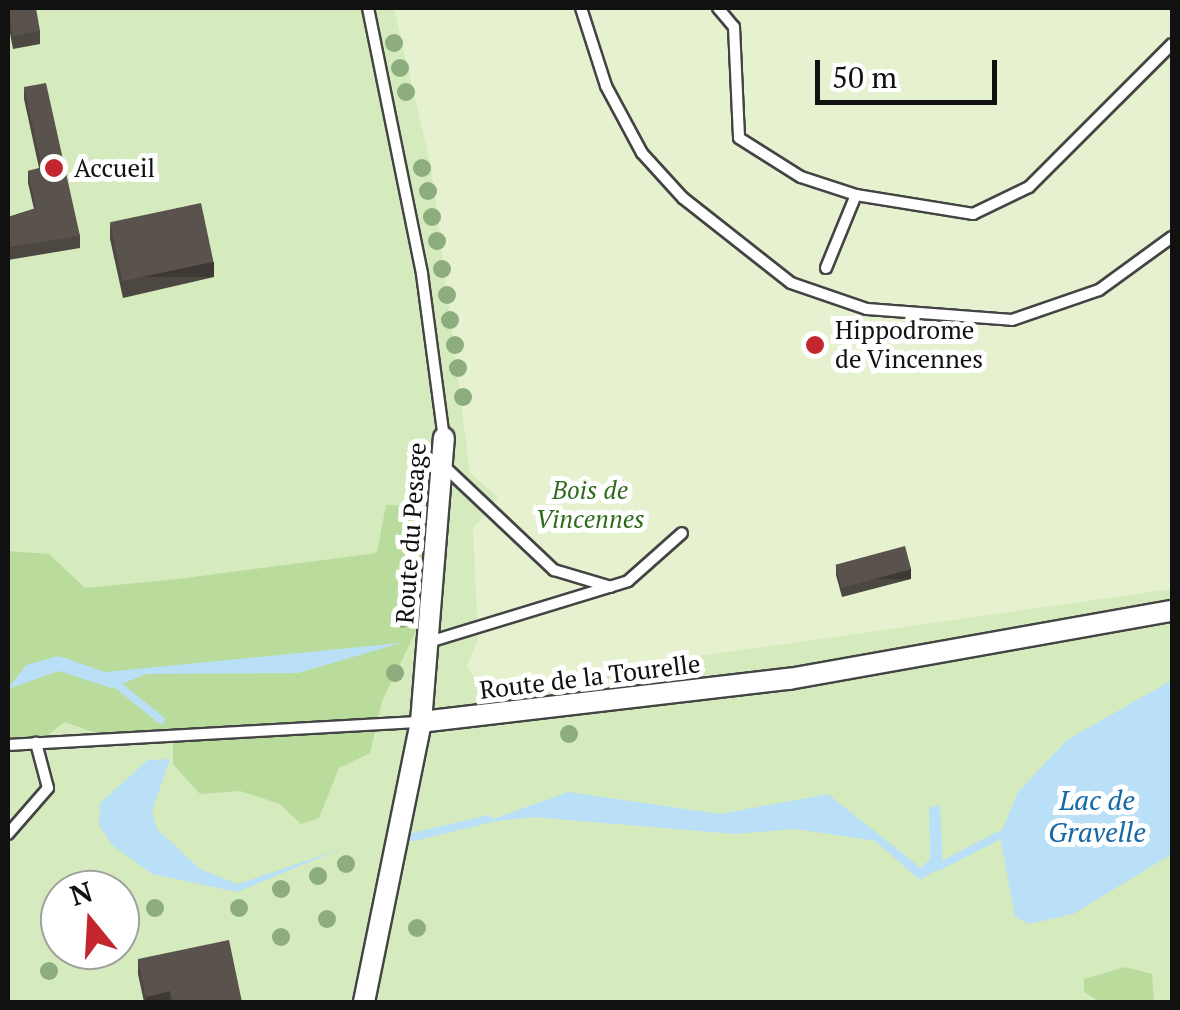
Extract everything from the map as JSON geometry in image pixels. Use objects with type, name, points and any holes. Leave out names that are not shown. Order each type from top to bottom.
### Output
[{"type":"street","name":"Route du Pesage","points":[[366,1001],[421,722],[446,468],[444,438]]},
{"type":"street","name":"Route de la Tourelle","points":[[421,722],[789,678],[1172,611]]},
{"type":"lane","name":"Route du Pesage","points":[[368,8],[422,274],[444,438]]},
{"type":"lane","points":[[581,8],[606,86],[642,153],[683,198],[791,282],[867,308],[1012,320],[1099,290],[1172,237]]},
{"type":"lane","points":[[718,8],[734,27],[739,138],[801,178],[856,195],[973,214],[1029,186],[1172,44]]},
{"type":"lane","points":[[826,268],[856,195]]},
{"type":"lane","points":[[446,468],[554,570],[612,588]]},
{"type":"lane","points":[[429,642],[612,588],[642,574],[682,532]]},
{"type":"lane","name":"Route de la Tourelle","points":[[8,745],[421,722]]},
{"type":"lane","points":[[8,834],[48,788],[36,742]]},
{"type":"green space","name":"Bois de Vincennes","points":[[8,8],[1172,8],[1172,1002],[8,1002]]},
{"type":"green space","name":"Hippodrome de Vincennes","points":[[394,8],[1172,8],[1172,589],[481,687],[467,666],[478,639],[473,529],[498,497],[470,473],[431,166]]},
{"type":"green space","points":[[386,505],[425,506],[418,627],[382,701],[370,753],[339,768],[319,818],[301,824],[280,804],[240,791],[200,794],[173,764],[173,728],[101,735],[65,722],[32,747],[8,747],[8,551],[49,554],[85,588],[178,579],[377,553]]},
{"type":"green space","points":[[1125,967],[1152,974],[1154,1002],[1100,1002],[1084,992],[1084,979]]},
{"type":"water","points":[[401,643],[298,673],[147,674],[111,688],[59,671],[8,689],[26,665],[59,656],[105,672]]},
{"type":"water","name":"Lac de Gravelle","points":[[1172,680],[1172,854],[1073,914],[1029,924],[1015,917],[1000,835],[1018,792],[1067,740]]},
{"type":"water","points":[[170,759],[152,811],[157,829],[200,869],[238,884],[341,849],[237,892],[152,874],[112,845],[99,825],[100,803],[148,760]]},
{"type":"water","points":[[568,792],[720,814],[828,794],[921,868],[930,859],[929,808],[940,805],[943,866],[920,880],[875,841],[796,829],[735,834],[532,817],[482,823]]},
{"type":"building","points":[[8,8],[36,8],[40,31],[13,36]]},
{"type":"building","points":[[46,83],[80,236],[8,247],[8,217],[36,208],[28,171],[42,168],[24,87]]},
{"type":"building","points":[[201,203],[213,262],[123,281],[110,222]]},
{"type":"building","points":[[905,546],[911,569],[842,588],[835,565]]},
{"type":"building","points":[[229,940],[242,1002],[174,1002],[170,991],[146,997],[140,959]]},
{"type":"waterway","points":[[114,682],[161,720]]},
{"type":"waterway","points":[[413,837],[488,819]]},
{"type":"waterway","points":[[938,867],[1000,835]]},
{"type":"place","name":"Accueil","points":[[54,168]]},
{"type":"place","name":"Hippodrome de Vincennes","points":[[815,345]]}]
